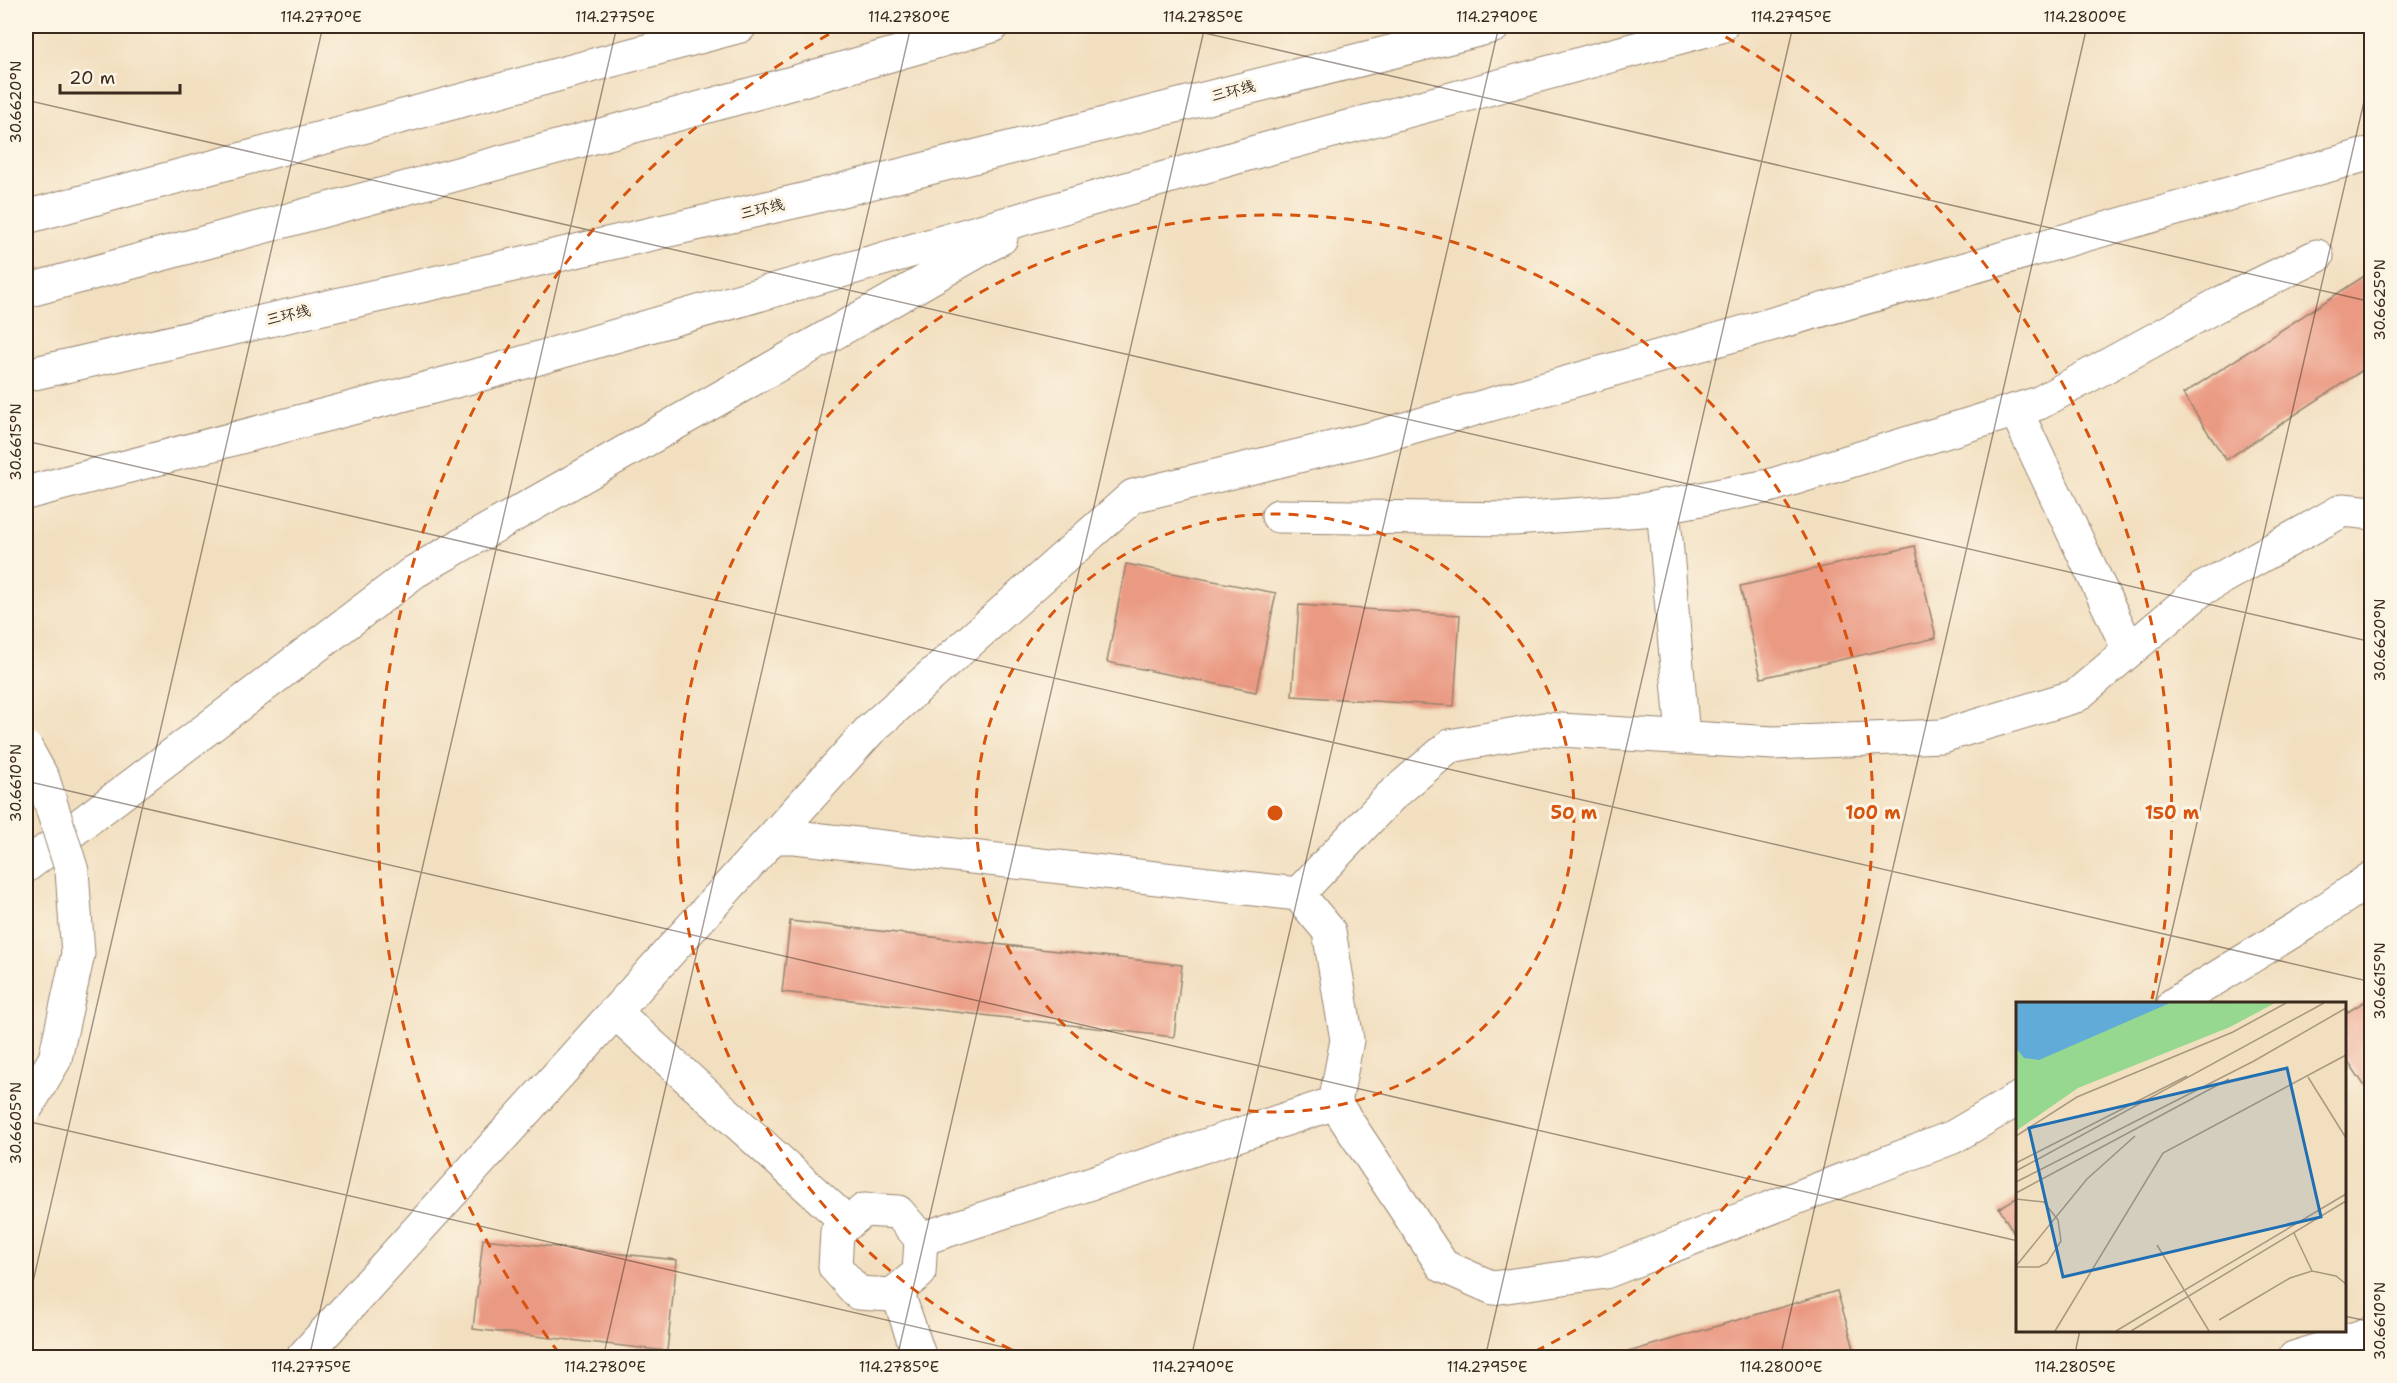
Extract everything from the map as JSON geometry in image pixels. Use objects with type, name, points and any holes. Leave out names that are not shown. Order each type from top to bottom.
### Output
[{"type":"main road","points":[[26,217],[740,26]]},
{"type":"main road","points":[[26,291],[778,87],[992,26]]},
{"type":"main road","name":"三环线","points":[[26,375],[802,200],[1494,26]]},
{"type":"main road","points":[[26,493],[490,372],[1048,211],[1721,26]]},
{"type":"main road","points":[[302,1358],[870,730],[1133,496],[1373,438],[2372,153]]},
{"type":"main road","points":[[26,866],[414,572],[1048,211]]},
{"type":"main road","points":[[1278,516],[1513,519],[1663,506],[1769,486],[2039,404],[2223,302],[2317,256]]},
{"type":"main road","points":[[2016,411],[2129,650]]},
{"type":"main road","points":[[1663,506],[1683,737]]},
{"type":"main road","points":[[1298,894],[1390,797],[1450,746],[1544,729],[1773,743],[1942,736],[2076,696],[2212,583],[2343,510],[2372,513]]},
{"type":"main road","points":[[26,748],[43,779],[72,871],[78,954],[55,1059],[26,1108]]},
{"type":"main road","points":[[774,837],[795,837],[1298,894],[1329,931],[1347,1040],[1335,1104],[1443,1266],[1493,1288],[1605,1272],[1953,1137],[2016,1099]]},
{"type":"main road","points":[[2177,1002],[2304,924],[2372,878]]},
{"type":"main road","points":[[615,1012],[849,1222]]},
{"type":"main road","points":[[921,1239],[1335,1104]]},
{"type":"main road","points":[[864,1210],[898,1212],[921,1239],[919,1273],[892,1295],[858,1293],[835,1267],[837,1232],[864,1210]]},
{"type":"main road","points":[[897,1291],[920,1358]]},
{"type":"main road","points":[[2294,1358],[2372,1333]]},
{"type":"building","points":[[2372,271],[2372,364],[2226,460],[2183,394]]},
{"type":"building","points":[[1915,546],[1936,638],[1761,678],[1740,586]]},
{"type":"building","points":[[1126,564],[1276,593],[1256,692],[1107,662]]},
{"type":"building","points":[[1299,605],[1460,615],[1454,706],[1292,696]]},
{"type":"building","points":[[790,921],[1182,965],[1174,1037],[782,992]]},
{"type":"building","points":[[2372,997],[2372,1097],[2346,1058],[2346,1013]]},
{"type":"building","points":[[2016,1198],[2016,1237],[1999,1208]]},
{"type":"building","points":[[483,1239],[677,1260],[667,1351],[473,1329]]},
{"type":"building","points":[[1837,1291],[1857,1358],[1611,1358],[1611,1357]]}]
